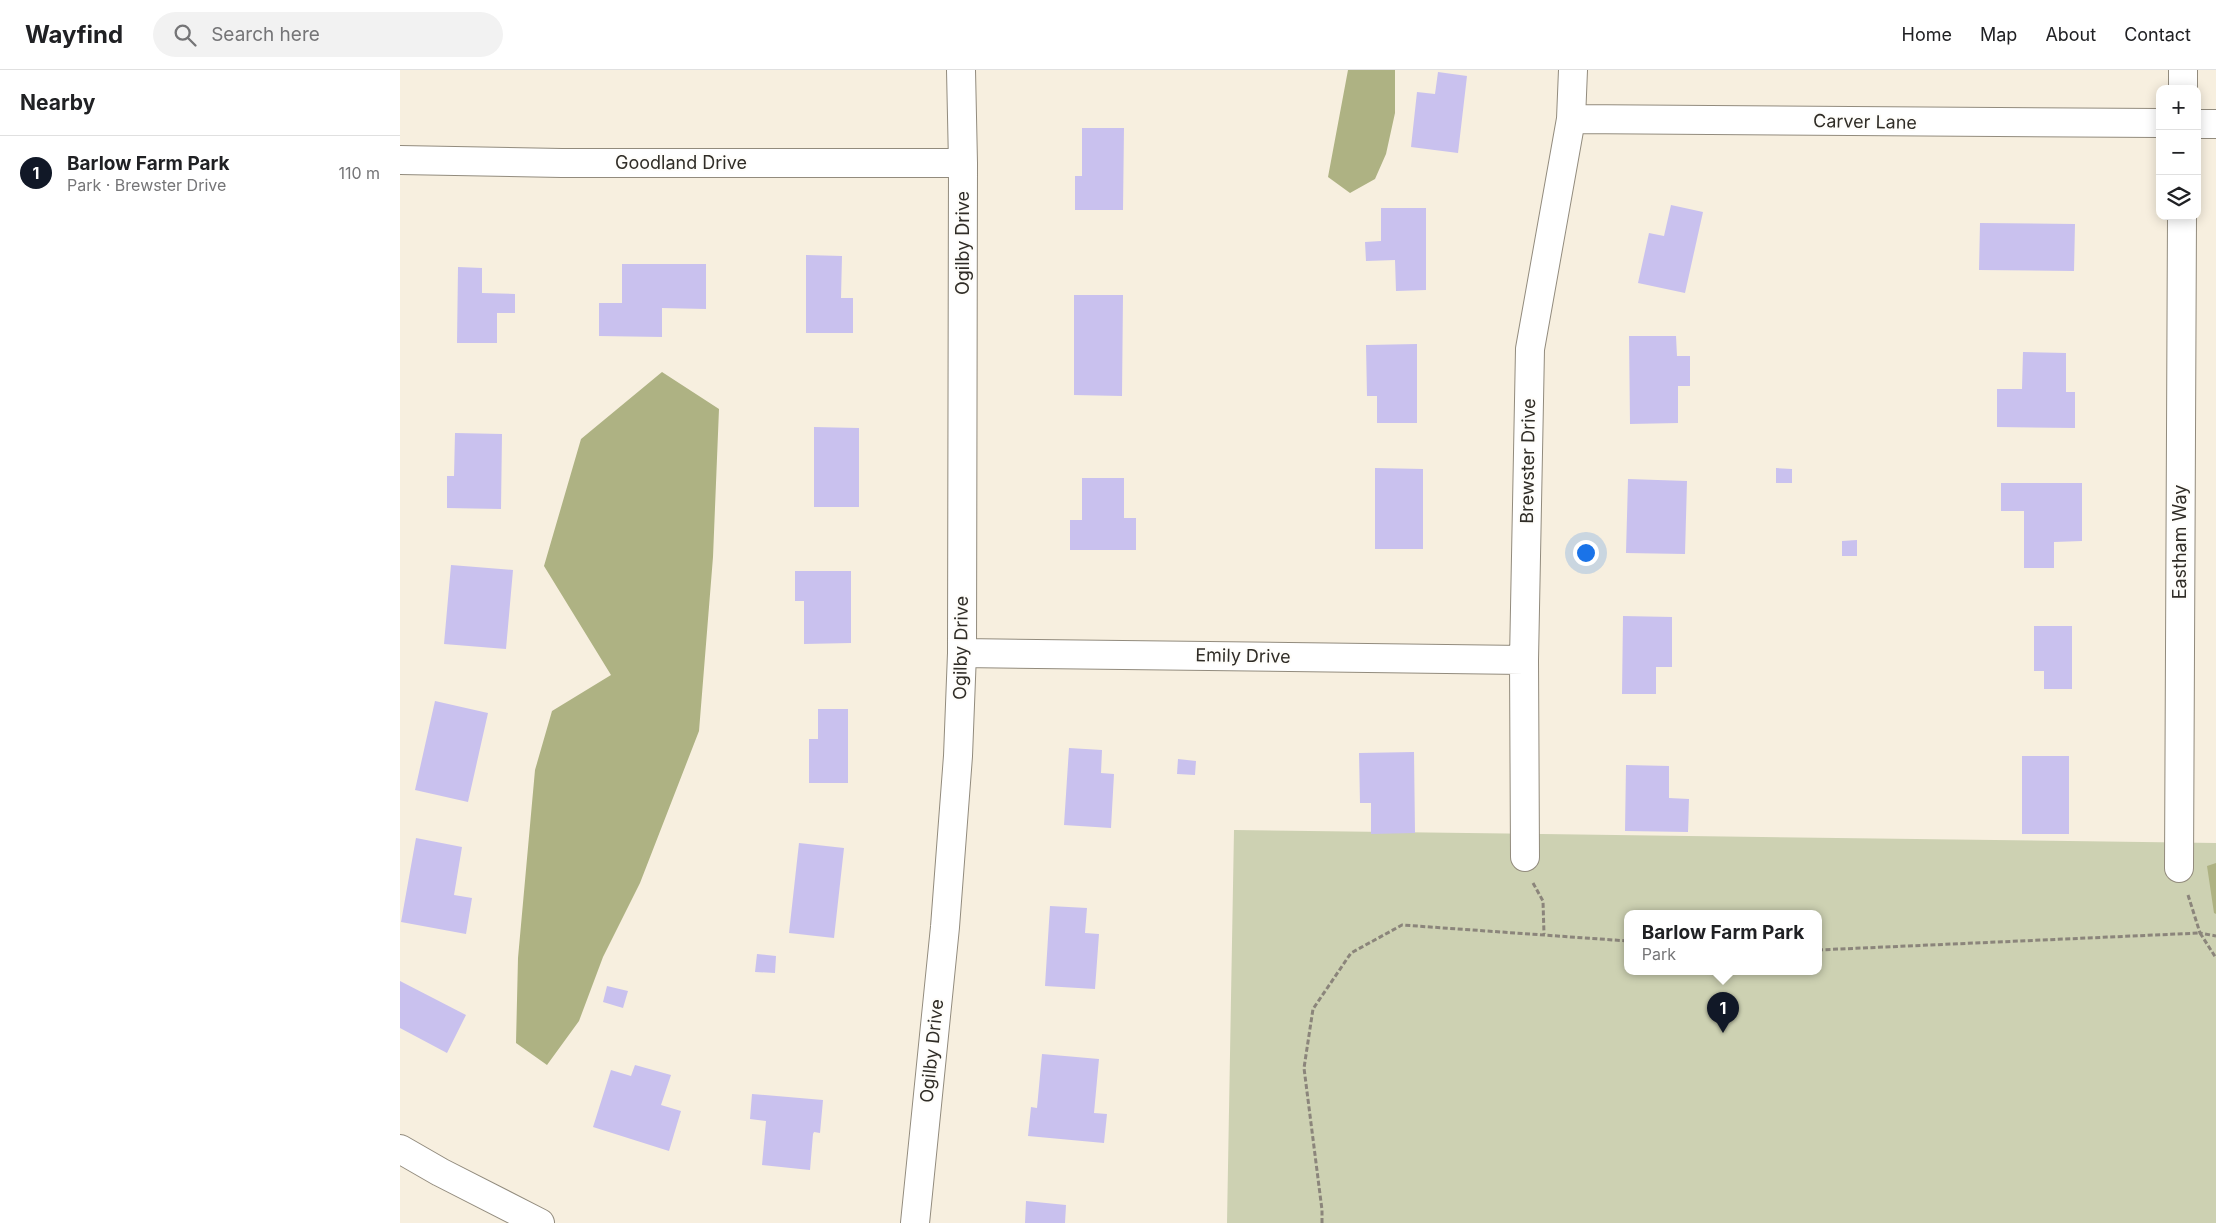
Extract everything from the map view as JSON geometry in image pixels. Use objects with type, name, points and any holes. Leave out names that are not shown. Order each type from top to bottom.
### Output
[{"type":"street","name":"Ogilby Drive","points":[[915,1223],[945,927],[958,756],[962,653],[963,163],[961,70]]},
{"type":"street","name":"Brewster Drive","points":[[1525,857],[1524,660],[1530,349],[1571,120],[1573,70]]},
{"type":"street","points":[[2183,70],[2183,85]]},
{"type":"street","name":"Carver Lane","points":[[1571,120],[2156,123]]},
{"type":"street","points":[[2201,124],[2216,124]]},
{"type":"street","name":"Goodland Drive","points":[[400,160],[562,163],[963,163]]},
{"type":"street","name":"Eastham Way","points":[[2179,868],[2182,220]]},
{"type":"street","name":"Emily Drive","points":[[962,653],[1524,660]]},
{"type":"street","points":[[400,1149],[440,1172],[540,1223]]},
{"type":"path","points":[[1525,857],[1531,879],[1543,901],[1544,934]]},
{"type":"path","points":[[2179,868],[2200,933],[2216,958]]},
{"type":"path","points":[[1322,1223],[1304,1068],[1313,1009],[1351,953],[1402,925],[1624,941]]},
{"type":"path","points":[[1822,950],[2200,933],[2216,936]]},
{"type":"green space","points":[[1348,70],[1395,70],[1395,113],[1386,154],[1375,179],[1350,193],[1328,177]]},
{"type":"green space","points":[[662,372],[719,409],[713,557],[699,731],[640,883],[603,957],[579,1021],[547,1065],[516,1043],[518,958],[535,770],[552,711],[611,675],[544,566],[581,439]]},
{"type":"green space","points":[[1234,830],[2216,843],[2216,1223],[1227,1223]]},
{"type":"green space","points":[[2216,863],[2216,914],[2214,913],[2207,866]]},
{"type":"building","points":[[1438,72],[1467,76],[1458,153],[1411,147],[1417,92],[1435,94]]},
{"type":"building","points":[[1082,128],[1124,128],[1123,210],[1075,210],[1075,176],[1082,176]]},
{"type":"building","points":[[1671,205],[1703,212],[1685,293],[1638,283],[1649,233],[1664,236]]},
{"type":"building","points":[[1381,208],[1426,208],[1426,290],[1396,291],[1395,260],[1366,261],[1365,242],[1381,241]]},
{"type":"building","points":[[1980,223],[2075,224],[2074,271],[1979,270]]},
{"type":"building","points":[[806,255],[842,256],[841,298],[853,298],[853,333],[806,333]]},
{"type":"building","points":[[622,264],[706,264],[706,309],[662,308],[662,337],[599,336],[599,303],[622,303]]},
{"type":"building","points":[[458,267],[482,268],[482,293],[515,294],[515,313],[497,313],[497,343],[457,343]]},
{"type":"building","points":[[1074,295],[1123,295],[1122,396],[1074,395]]},
{"type":"building","points":[[1629,336],[1676,336],[1677,356],[1690,356],[1690,386],[1678,386],[1678,423],[1630,424]]},
{"type":"building","points":[[1417,344],[1417,423],[1377,423],[1377,396],[1367,396],[1366,345]]},
{"type":"building","points":[[2023,352],[2066,353],[2066,392],[2075,392],[2075,428],[1997,427],[1997,389],[2022,389]]},
{"type":"building","points":[[814,427],[859,428],[859,507],[814,507]]},
{"type":"building","points":[[455,433],[502,434],[501,509],[447,508],[447,476],[454,476]]},
{"type":"building","points":[[1375,468],[1423,469],[1423,549],[1375,549]]},
{"type":"building","points":[[1776,468],[1792,469],[1792,483],[1776,483]]},
{"type":"building","points":[[1082,478],[1124,478],[1124,518],[1136,518],[1136,550],[1070,550],[1070,520],[1082,520]]},
{"type":"building","points":[[1628,479],[1687,481],[1685,554],[1626,553]]},
{"type":"building","points":[[2001,483],[2082,483],[2082,541],[2054,542],[2054,568],[2024,568],[2024,511],[2001,511]]},
{"type":"building","points":[[1857,540],[1857,556],[1842,556],[1842,541]]},
{"type":"building","points":[[451,565],[513,570],[506,649],[444,644]]},
{"type":"building","points":[[795,571],[851,571],[851,643],[804,644],[804,601],[795,601]]},
{"type":"building","points":[[1623,616],[1672,617],[1672,667],[1656,667],[1656,694],[1622,694]]},
{"type":"building","points":[[2034,626],[2072,626],[2072,689],[2044,689],[2044,671],[2034,671]]},
{"type":"building","points":[[435,701],[488,713],[468,802],[415,790]]},
{"type":"building","points":[[818,709],[848,709],[848,783],[809,783],[809,739],[818,739]]},
{"type":"building","points":[[1069,748],[1102,750],[1101,773],[1114,774],[1111,828],[1064,825]]},
{"type":"building","points":[[1414,752],[1415,833],[1371,834],[1371,803],[1360,803],[1359,753]]},
{"type":"building","points":[[2022,756],[2069,756],[2069,834],[2022,834]]},
{"type":"building","points":[[1178,759],[1196,761],[1195,775],[1177,774]]},
{"type":"building","points":[[1626,765],[1669,766],[1669,798],[1689,799],[1688,832],[1625,831]]},
{"type":"building","points":[[416,838],[462,847],[454,895],[472,898],[466,934],[401,922]]},
{"type":"building","points":[[799,843],[844,848],[834,938],[789,933]]},
{"type":"building","points":[[1050,906],[1087,908],[1085,933],[1099,934],[1095,989],[1045,986]]},
{"type":"building","points":[[757,954],[776,956],[775,973],[755,972]]},
{"type":"building","points":[[400,981],[466,1015],[447,1053],[400,1028]]},
{"type":"building","points":[[607,986],[628,991],[623,1008],[603,1002]]},
{"type":"building","points":[[1042,1054],[1099,1059],[1094,1113],[1107,1114],[1104,1143],[1028,1136],[1031,1107],[1037,1108]]},
{"type":"building","points":[[635,1065],[671,1075],[661,1105],[681,1111],[669,1151],[593,1127],[611,1070],[631,1076]]},
{"type":"building","points":[[752,1094],[823,1100],[820,1133],[814,1132],[813,1134],[810,1170],[762,1165],[766,1121],[750,1119]]},
{"type":"building","points":[[1026,1201],[1066,1205],[1065,1223],[1025,1223]]},
{"type":"place","name":"Barlow Farm Park","points":[[1723,1033]]}]
